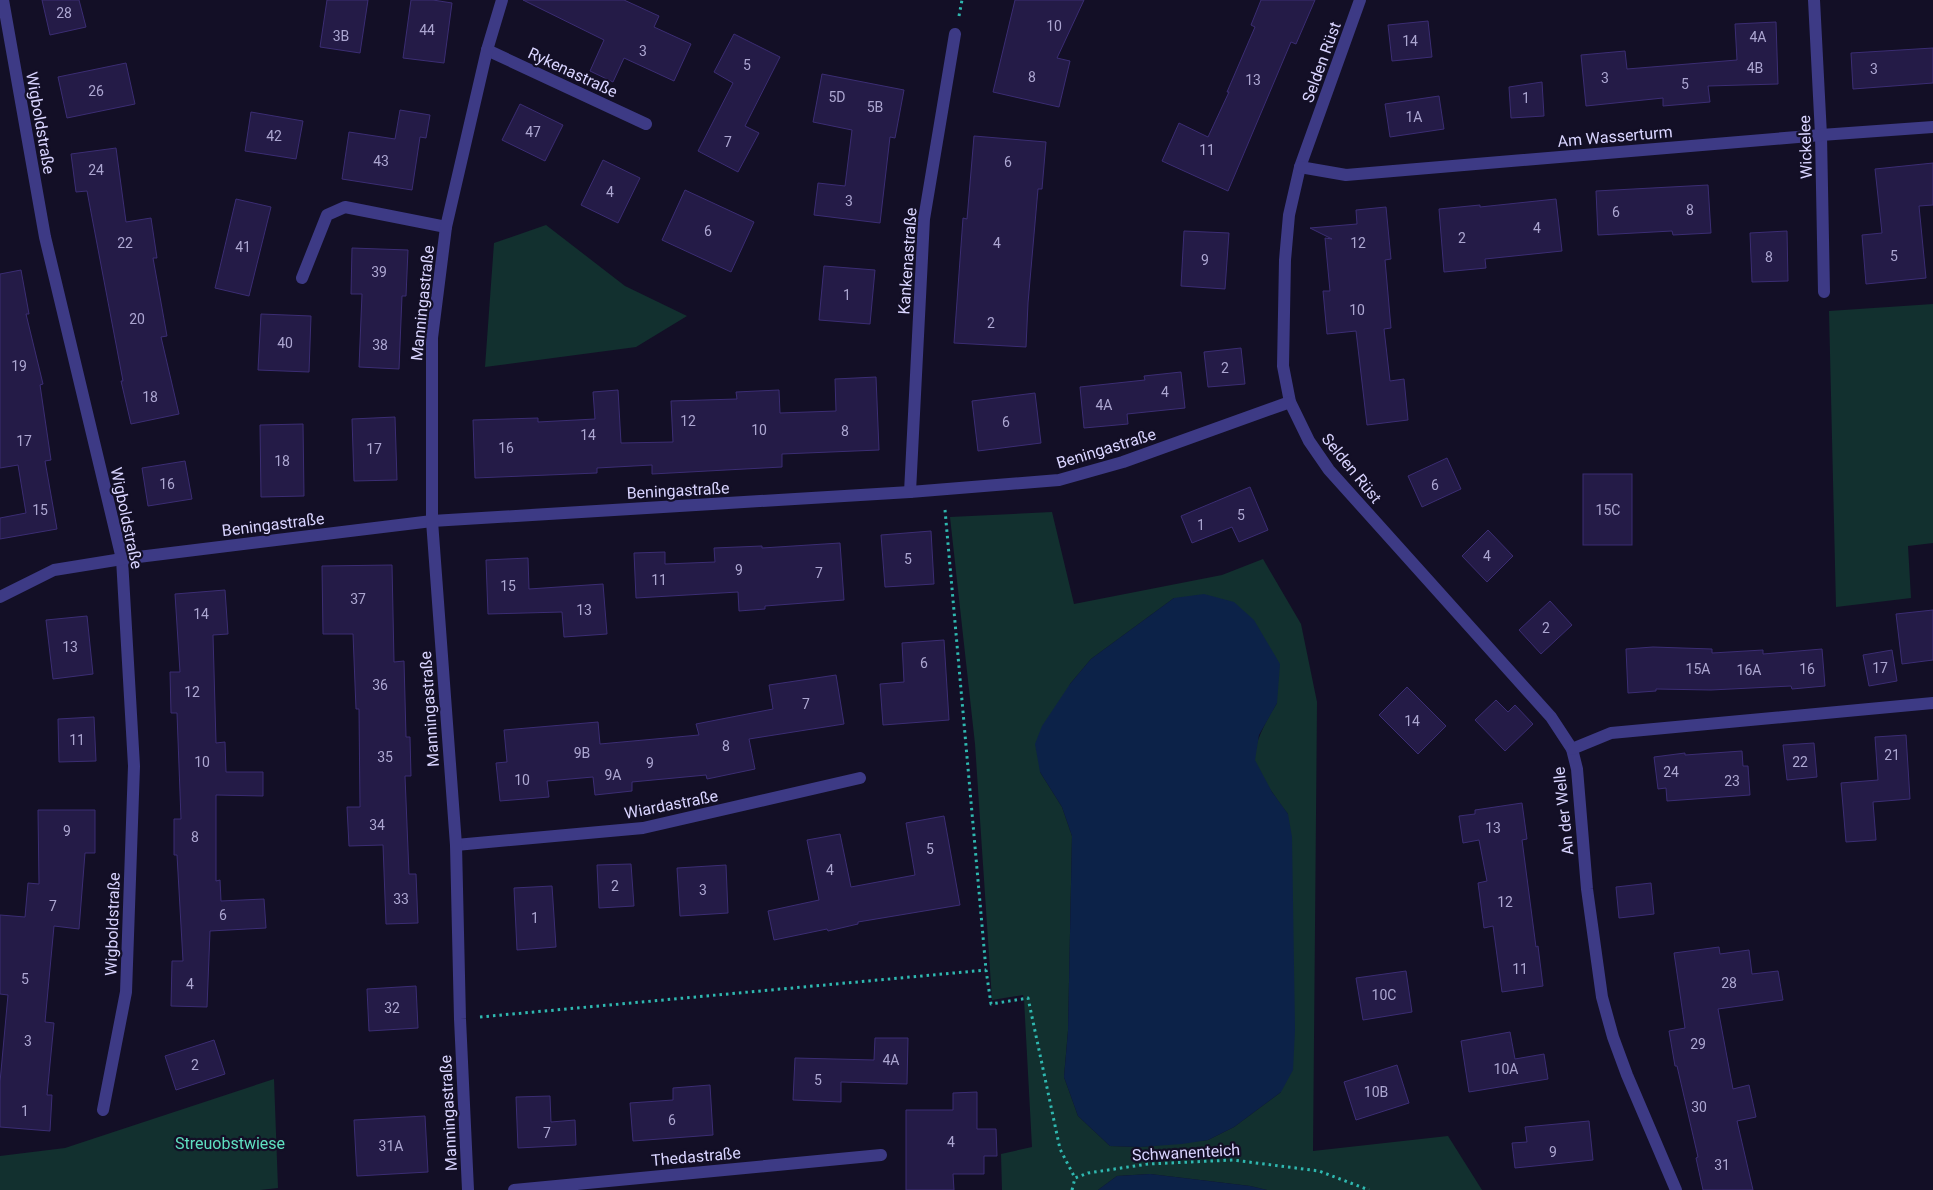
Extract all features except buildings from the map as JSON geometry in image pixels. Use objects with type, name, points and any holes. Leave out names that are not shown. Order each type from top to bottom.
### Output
[{"type":"street","name":"Wigboldstraße","points":[[3,0],[45,237],[122,559],[134,766],[127,982],[103,1110]]},
{"type":"street","name":"Manningastraße","points":[[468,1190],[460,1019],[456,845],[432,521],[432,338],[446,227],[487,50],[502,0]]},
{"type":"street","name":"Selden Rüst","points":[[1360,0],[1300,167],[1289,215],[1285,260],[1283,366],[1290,402],[1308,440],[1329,470],[1551,717],[1572,749]]},
{"type":"street","name":"Wickelee","points":[[1814,0],[1821,135],[1824,292]]},
{"type":"street","name":"Kankenastraße","points":[[910,492],[924,219],[955,34]]},
{"type":"street","name":"Rykenastraße","points":[[487,50],[646,124]]},
{"type":"street","name":"Am Wasserturm","points":[[1300,167],[1346,175],[1933,127]]},
{"type":"street","name":"Manningastraße","points":[[302,278],[327,215],[345,207],[446,227]]},
{"type":"street","name":"Beningastraße","points":[[0,597],[57,570],[122,559],[432,521],[910,492],[1059,480],[1123,462],[1290,402]]},
{"type":"street","name":"An der Welle","points":[[1676,1190],[1627,1075],[1613,1038],[1602,997],[1587,889],[1577,769],[1572,749],[1611,733],[1933,703]]},
{"type":"street","name":"Wiardastraße","points":[[456,845],[643,828],[860,778]]},
{"type":"street","name":"Thedastraße","points":[[514,1190],[881,1155]]},
{"type":"path","points":[[943,489],[986,970],[991,1004],[1028,998],[1060,1149],[1075,1178],[1072,1190]]},
{"type":"path","points":[[460,1019],[986,970]]},
{"type":"path","name":"Schwanenteich","points":[[1075,1178],[1088,1173],[1148,1164],[1233,1160],[1319,1171],[1368,1190]]},
{"type":"green space","points":[[546,225],[625,286],[687,316],[636,347],[485,367],[494,243]]},
{"type":"green space","points":[[1933,304],[1933,543],[1908,546],[1911,598],[1836,607],[1829,311]]},
{"type":"green space","points":[[1052,512],[1074,604],[1222,575],[1263,559],[1301,624],[1317,702],[1313,1151],[1448,1136],[1482,1190],[1267,1190],[1250,1186],[1150,1174],[1117,1176],[1098,1190],[1002,1190],[1001,1154],[1032,1147],[1024,999],[1023,995],[992,1000],[975,744],[950,517]],"holes":[[[1174,598],[1277,703],[1262,731],[1256,747],[1255,761],[1260,773],[1288,814],[1281,1092],[1234,1127],[1208,1140],[1140,1147],[1110,1146],[1078,1116],[1064,1077],[1068,1031],[1072,836],[1062,807],[1040,772],[1070,684],[1091,659]]]},
{"type":"green space","name":"Streuobstwiese","points":[[274,1079],[278,1188],[260,1190],[0,1190],[0,1156],[65,1148]]},
{"type":"water","points":[[1204,594],[1234,602],[1254,620],[1280,664],[1277,703],[1259,735],[1255,760],[1272,792],[1288,814],[1292,837],[1295,1030],[1293,1070],[1281,1092],[1234,1127],[1208,1140],[1140,1147],[1110,1146],[1078,1116],[1064,1077],[1068,1031],[1072,836],[1062,807],[1040,772],[1035,744],[1042,726],[1070,684],[1091,659],[1174,598]]},
{"type":"water","points":[[1150,1174],[1250,1186],[1267,1190],[1098,1190],[1117,1176]]}]
